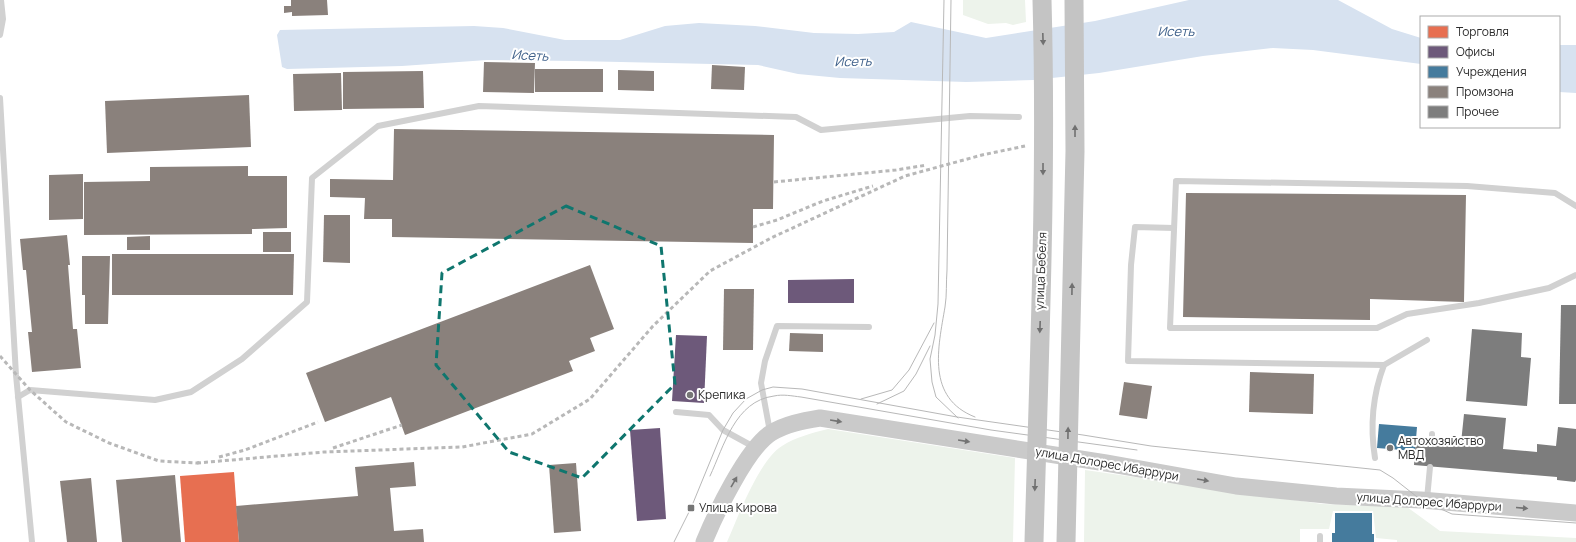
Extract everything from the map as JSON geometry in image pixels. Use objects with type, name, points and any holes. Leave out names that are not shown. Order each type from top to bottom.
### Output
[{"type":"main road","name":"улица Бебеля","points":[[1034,542],[1043,235],[1044,60],[1042,0]]},
{"type":"main road","points":[[1066,542],[1075,151],[1074,0]]},
{"type":"main road","name":"улица Долорес Ибаррури","points":[[704,542],[714,518],[754,447],[770,433],[793,423],[820,418],[1106,463],[1236,486],[1336,496],[1576,512]]},
{"type":"lane","points":[[0,35],[1,0]]},
{"type":"lane","points":[[0,98],[18,397],[33,541],[26,542]]},
{"type":"lane","points":[[18,397],[30,390],[155,400],[191,392],[242,359],[307,302],[312,178],[378,126],[479,106],[796,117],[821,130],[970,116],[1019,117]]},
{"type":"lane","points":[[1576,206],[1555,193],[1467,186],[1176,181],[1170,328],[1377,328],[1407,314],[1479,303],[1549,288],[1576,275]]},
{"type":"lane","points":[[1174,228],[1135,227],[1131,265],[1128,361],[1384,365],[1427,340]]},
{"type":"lane","points":[[770,433],[761,383],[765,361],[777,326],[869,327]]},
{"type":"lane","points":[[1374,458],[1372,441],[1376,386],[1384,365]]},
{"type":"lane","points":[[676,412],[709,415],[723,430],[754,447]]},
{"type":"lane","points":[[1427,501],[1430,467]]},
{"type":"highlighted area","points":[[566,206],[661,246],[675,384],[582,478],[509,452],[436,365],[442,273]]},
{"type":"shaded area","points":[[963,0],[1025,0],[1026,22],[1013,25],[1006,23],[988,24],[963,15]]},
{"type":"shaded area","points":[[828,429],[1015,458],[1013,542],[727,542],[757,476],[773,453],[793,440]]},
{"type":"shaded area","points":[[1085,470],[1322,504],[1407,507],[1440,531],[1576,538],[1576,542],[1397,542],[1397,540],[1376,538],[1373,511],[1333,511],[1329,529],[1300,529],[1300,542],[1084,542]]},
{"type":"water","name":"Исеть","points":[[1189,0],[1338,0],[1392,29],[1420,38],[1420,64],[1313,50],[1273,48],[1203,56],[1099,73],[1033,80],[966,82],[840,78],[798,74],[758,65],[575,61],[487,60],[402,66],[287,69],[282,67],[277,35],[280,30],[474,26],[503,28],[565,40],[620,40],[665,26],[699,23],[755,26],[814,33],[858,34],[894,32],[911,22],[986,38],[1095,21]]},
{"type":"water","points":[[1560,45],[1576,45],[1576,93],[1560,92]]},
{"type":"building: Торговля","points":[[234,472],[239,542],[185,542],[180,476]]},
{"type":"building: Офисы","points":[[854,279],[854,303],[788,303],[788,280]]},
{"type":"building: Офисы","points":[[676,335],[707,336],[704,403],[672,401]]},
{"type":"building: Офисы","points":[[660,428],[666,519],[637,521],[630,430]]},
{"type":"building: Учреждения","points":[[1379,424],[1417,427],[1415,451],[1377,448]]},
{"type":"building: Учреждения","points":[[1335,513],[1372,513],[1372,534],[1374,534],[1374,542],[1332,542],[1332,533],[1335,533]]},
{"type":"building: Промзона","points":[[291,0],[327,0],[328,15],[292,16],[292,12],[284,13],[284,6],[291,6]]},
{"type":"building: Промзона","points":[[484,62],[535,63],[534,93],[483,92]]},
{"type":"building: Промзона","points":[[712,65],[745,67],[744,90],[711,89]]},
{"type":"building: Промзона","points":[[535,69],[603,69],[603,92],[535,92]]},
{"type":"building: Промзона","points":[[618,70],[654,71],[654,91],[618,90]]},
{"type":"building: Промзона","points":[[423,71],[424,108],[343,109],[343,72]]},
{"type":"building: Промзона","points":[[341,73],[342,110],[294,111],[293,74]]},
{"type":"building: Промзона","points":[[249,95],[251,147],[107,153],[105,101]]},
{"type":"building: Промзона","points":[[394,129],[774,135],[773,209],[753,209],[753,243],[392,237],[392,219],[364,219],[365,198],[330,197],[330,179],[393,180]]},
{"type":"building: Промзона","points":[[248,166],[248,176],[287,176],[287,228],[252,229],[252,234],[84,235],[84,182],[150,181],[150,167]]},
{"type":"building: Промзона","points":[[83,174],[83,219],[49,220],[49,175]]},
{"type":"building: Промзона","points":[[1186,193],[1466,195],[1464,302],[1370,299],[1370,320],[1183,317]]},
{"type":"building: Промзона","points":[[324,215],[350,215],[350,263],[323,262]]},
{"type":"building: Промзона","points":[[263,232],[291,232],[291,252],[263,252]]},
{"type":"building: Промзона","points":[[67,235],[73,329],[77,329],[81,368],[32,372],[28,332],[32,332],[26,270],[23,270],[20,239]]},
{"type":"building: Промзона","points":[[150,236],[150,250],[127,250],[127,237]]},
{"type":"building: Промзона","points":[[112,254],[294,254],[293,295],[112,295]]},
{"type":"building: Промзона","points":[[82,256],[110,256],[108,324],[85,324],[85,295],[82,295]]},
{"type":"building: Промзона","points":[[590,265],[614,329],[590,338],[595,351],[569,361],[573,371],[405,435],[391,397],[325,422],[306,373]]},
{"type":"building: Промзона","points":[[724,289],[754,289],[753,350],[723,350]]},
{"type":"building: Промзона","points":[[790,333],[823,334],[823,352],[789,351]]},
{"type":"building: Промзона","points":[[1250,372],[1314,374],[1313,414],[1249,412]]},
{"type":"building: Промзона","points":[[1124,382],[1152,386],[1147,419],[1119,415]]},
{"type":"building: Промзона","points":[[414,462],[416,486],[390,488],[394,531],[423,529],[424,542],[239,542],[236,506],[358,496],[355,467]]},
{"type":"building: Промзона","points":[[576,463],[581,531],[554,533],[549,465]]},
{"type":"building: Промзона","points":[[175,475],[181,542],[122,542],[116,480]]},
{"type":"building: Промзона","points":[[91,478],[97,542],[67,542],[60,481]]},
{"type":"building: Прочее","points":[[1561,305],[1576,305],[1576,404],[1559,404]]},
{"type":"building: Прочее","points":[[1472,329],[1522,333],[1521,357],[1531,358],[1527,406],[1466,401]]},
{"type":"building: Прочее","points":[[1464,414],[1506,418],[1503,449],[1537,452],[1537,444],[1556,446],[1558,427],[1576,429],[1575,482],[1557,480],[1557,477],[1414,465],[1416,439],[1461,443]]},
{"type":"tram line","points":[[944,0],[938,304],[935,335],[930,359],[932,382],[936,397],[958,418]]},
{"type":"tram line","points":[[951,0],[946,302],[938,355],[942,385],[949,398],[959,408],[975,417]]},
{"type":"tram line","points":[[861,399],[892,390],[909,370],[934,323]]},
{"type":"tram line","points":[[877,404],[904,391],[916,374],[930,346]]},
{"type":"tram line","points":[[674,542],[691,508],[723,430],[733,413],[746,399],[762,390],[773,387],[802,389],[957,417],[1151,446],[1380,470],[1393,478],[1421,500],[1452,514],[1576,523]]},
{"type":"tram line","points":[[710,476],[726,439],[740,416],[750,406],[761,400],[781,395],[801,397],[991,430],[1137,450]]},
{"type":"railway","points":[[197,463],[324,452],[462,447],[532,434],[590,399],[653,326],[710,271],[771,238],[905,176],[982,155],[1025,146]]},
{"type":"railway","points":[[774,182],[896,170],[927,165]]},
{"type":"railway","points":[[753,227],[777,220],[823,201],[873,186]]},
{"type":"railway","points":[[0,356],[30,390],[66,422],[109,443],[159,461],[202,462]]},
{"type":"railway","points":[[219,457],[245,450],[318,422]]},
{"type":"railway","points":[[333,448],[402,425]]},
{"type":"place","name":"Крепика","points":[[690,395]]},
{"type":"place","name":"Автохозяйство МВД","points":[[1390,448]]},
{"type":"place","name":"Улица Кирова","points":[[691,508]]}]
